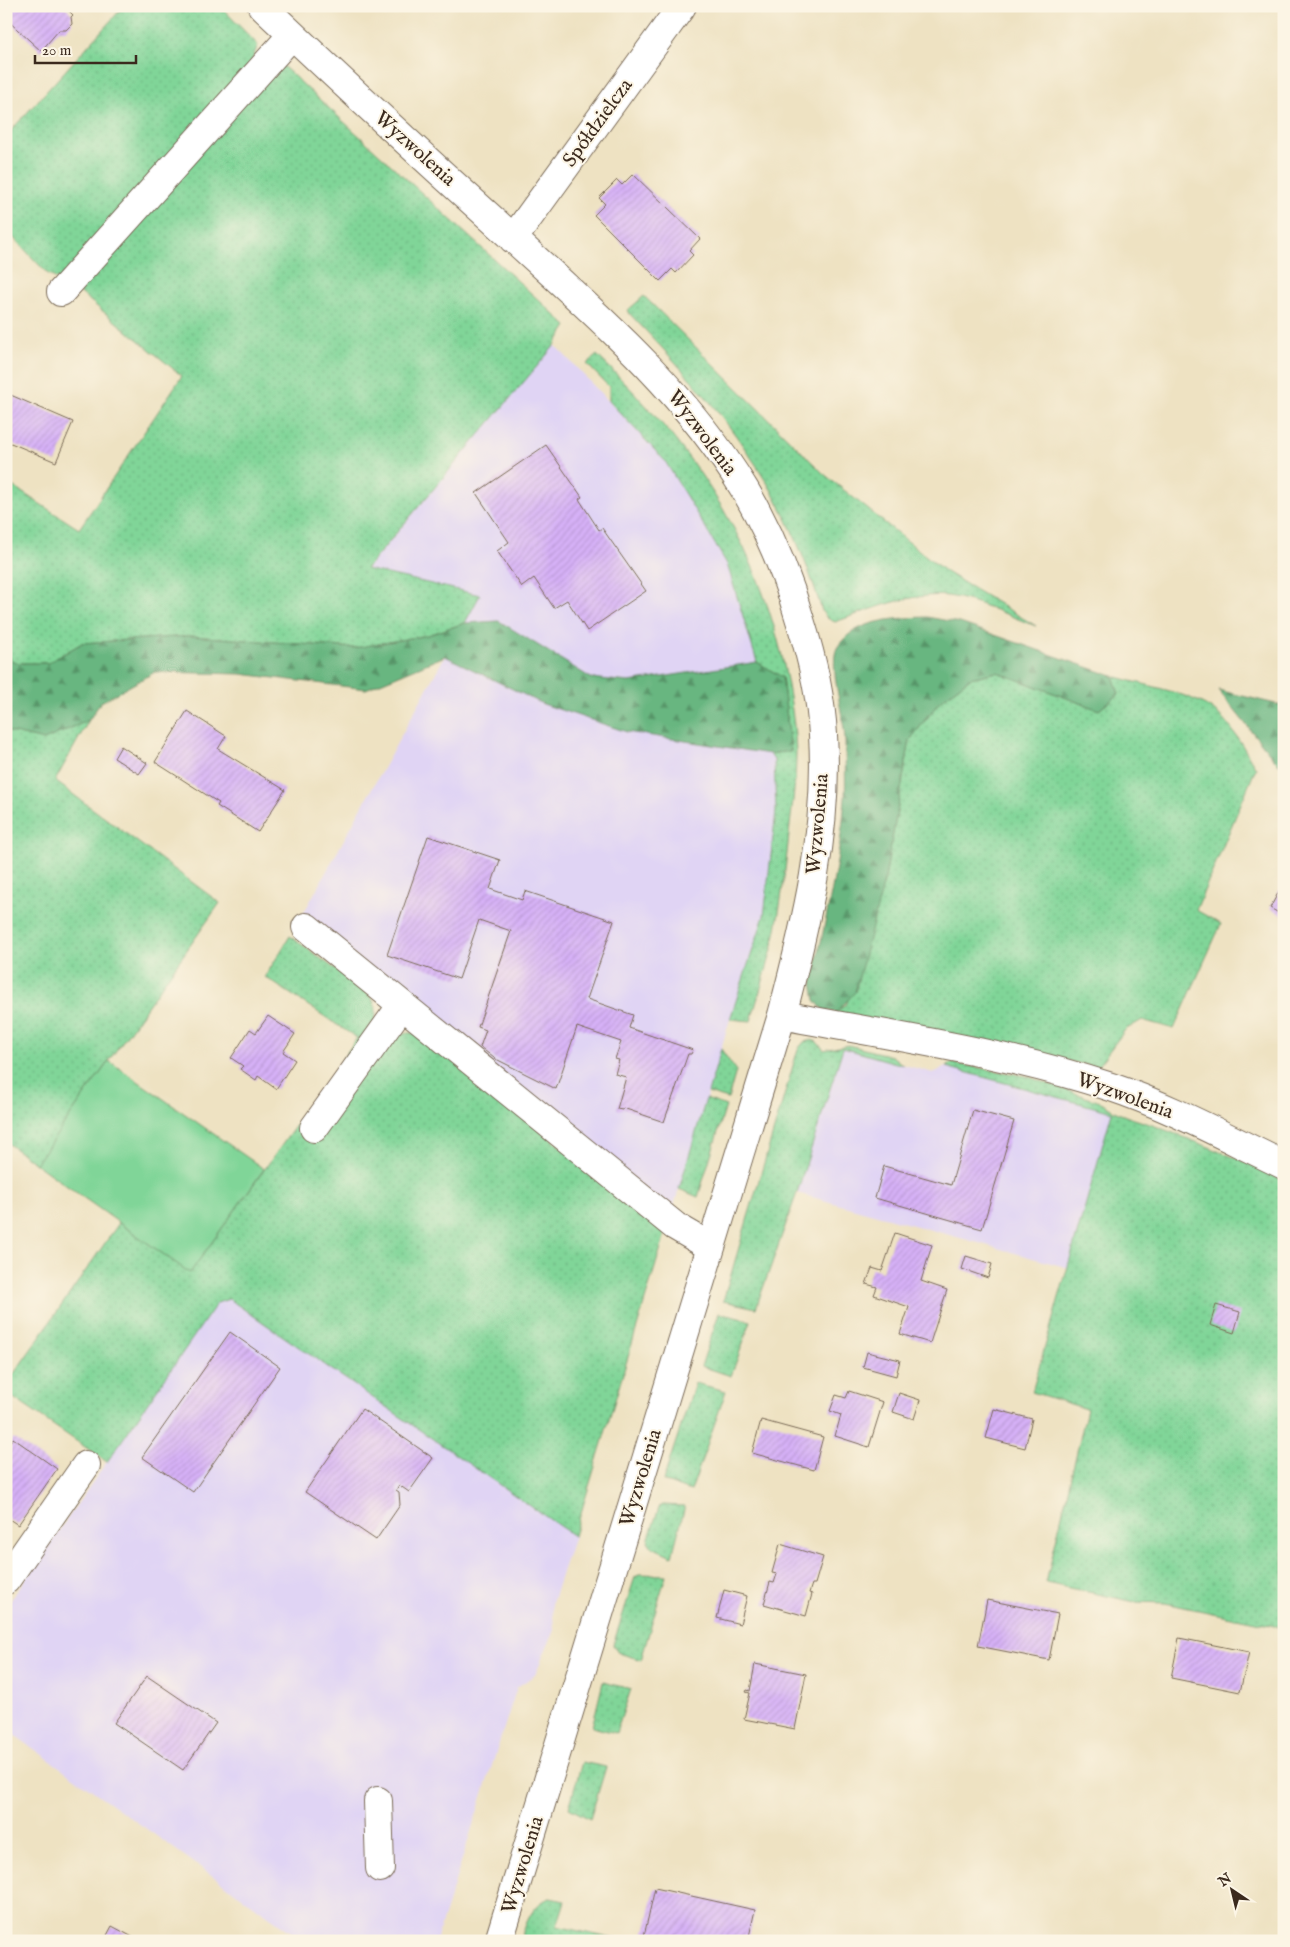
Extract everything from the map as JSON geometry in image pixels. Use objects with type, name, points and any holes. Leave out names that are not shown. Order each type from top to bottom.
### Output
[{"type":"street","name":"Wyzwolenia","points":[[262,6],[602,320],[657,375],[692,415],[745,490],[771,538],[790,585],[818,687],[824,765],[820,826],[810,898],[782,1015],[522,1871],[499,1941]]},
{"type":"street","name":"Spółdzielcza","points":[[513,239],[682,6]]},
{"type":"street","points":[[61,292],[292,35]]},
{"type":"street","points":[[306,927],[675,1226],[711,1247]]},
{"type":"street","points":[[314,1128],[402,1005]]},
{"type":"street","name":"Wyzwolenia","points":[[782,1015],[988,1056],[1103,1085],[1158,1106],[1284,1165]]},
{"type":"street","points":[[6,1580],[86,1465]]},
{"type":"street","points":[[378,1801],[380,1868]]},
{"type":"shaded area","points":[[555,345],[665,461],[727,564],[757,662],[629,682],[591,678],[499,621],[465,623],[480,595],[366,570]]},
{"type":"shaded area","points":[[445,656],[543,704],[627,732],[770,754],[774,760],[776,810],[764,916],[730,1019],[672,1212],[302,916]]},
{"type":"shaded area","points":[[843,1048],[933,1073],[946,1067],[1112,1112],[1069,1268],[797,1193]]},
{"type":"shaded area","points":[[229,1299],[574,1536],[552,1603],[554,1630],[535,1675],[517,1687],[436,1941],[304,1941],[6,1729],[6,1607],[217,1303]]},
{"type":"green space","points":[[124,6],[220,6],[258,45],[251,63],[61,282],[47,273],[6,230],[6,136]]},
{"type":"green space","points":[[277,66],[284,67],[567,326],[555,345],[366,569],[480,595],[465,623],[428,635],[355,648],[191,636],[82,643],[48,663],[15,663],[6,654],[6,482],[79,529],[182,376],[77,290]]},
{"type":"green space","points":[[644,296],[824,474],[946,572],[1036,626],[959,598],[934,595],[905,599],[835,622],[827,618],[822,611],[809,571],[783,511],[762,474],[722,417],[676,363],[627,311]]},
{"type":"green space","points":[[597,355],[660,422],[688,456],[712,492],[734,529],[753,569],[769,611],[782,656],[794,729],[796,753],[794,789],[776,930],[771,954],[751,1021],[730,1019],[764,916],[776,811],[774,760],[770,754],[791,751],[782,677],[757,662],[727,564],[665,461],[609,401],[609,387],[587,364]]},
{"type":"green space","points":[[927,617],[960,623],[1113,676],[1119,694],[1099,710],[997,672],[970,678],[940,701],[910,740],[885,878],[855,992],[836,1013],[822,1009],[815,1000],[812,983],[836,868],[845,799],[845,742],[834,667],[835,656],[837,648],[845,638],[865,626],[903,618]]},
{"type":"green space","points":[[499,621],[591,678],[629,682],[757,662],[782,677],[791,751],[770,754],[627,732],[543,704],[445,656],[366,689],[241,674],[155,672],[101,702],[89,720],[44,740],[6,731],[6,655],[15,663],[48,663],[82,643],[191,636],[355,648],[428,635],[465,623]]},
{"type":"green space","points":[[997,672],[1099,710],[1119,694],[1113,676],[1190,698],[1212,709],[1225,721],[1237,736],[1256,768],[1196,910],[1221,924],[1174,1029],[1142,1020],[1125,1030],[1097,1067],[836,1013],[847,1003],[885,878],[910,740],[940,701],[970,678]]},
{"type":"green space","points":[[1218,690],[1284,706],[1284,769],[1274,759]]},
{"type":"green space","points":[[89,720],[55,781],[220,903],[36,1164],[6,1142],[6,731],[44,740]]},
{"type":"green space","points":[[290,936],[368,993],[374,1002],[376,1011],[372,1029],[348,1062],[341,1061],[357,1038],[265,977]]},
{"type":"green space","points":[[401,1033],[413,1033],[428,1040],[666,1231],[574,1536],[229,1299],[217,1303],[107,1462],[6,1393],[6,1385],[119,1223],[190,1273],[322,1089],[326,1094],[300,1132],[313,1144],[377,1050],[387,1040]]},
{"type":"green space","points":[[812,1040],[817,1042],[824,1050],[848,1045],[892,1056],[903,1065],[843,1048],[797,1193],[756,1308],[723,1301],[798,1049],[804,1042]]},
{"type":"green space","points":[[721,1049],[736,1071],[728,1099],[708,1093]]},
{"type":"green space","points":[[109,1061],[264,1169],[190,1273],[36,1164]]},
{"type":"green space","points":[[951,1063],[1026,1076],[1103,1103],[1121,1114],[1220,1152],[1284,1181],[1284,1628],[1165,1603],[1135,1602],[1046,1583],[1087,1409],[1032,1392],[1112,1112],[946,1067]]},
{"type":"green space","points":[[706,1099],[726,1106],[698,1197],[679,1189]]},
{"type":"green space","points":[[719,1313],[751,1321],[731,1376],[701,1366]]},
{"type":"green space","points":[[695,1383],[726,1391],[691,1491],[663,1481]]},
{"type":"green space","points":[[663,1505],[685,1506],[672,1556],[652,1547],[648,1541],[659,1507]]},
{"type":"green space","points":[[640,1574],[666,1575],[641,1660],[619,1653],[613,1645],[635,1577]]},
{"type":"green space","points":[[603,1682],[631,1689],[616,1733],[592,1727]]},
{"type":"green space","points":[[582,1762],[606,1767],[590,1819],[569,1808]]},
{"type":"green space","points":[[550,1898],[565,1901],[557,1926],[623,1941],[520,1941],[527,1921],[534,1909]]},
{"type":"building","points":[[6,6],[64,6],[73,15],[71,17],[72,24],[66,30],[59,30],[41,51],[6,19]]},
{"type":"building","points":[[633,174],[700,239],[689,251],[693,255],[676,273],[672,269],[660,281],[594,215],[605,204],[599,198],[617,180],[622,185]]},
{"type":"building","points":[[6,393],[73,422],[56,462],[6,441]]},
{"type":"building","points":[[546,445],[582,497],[579,499],[599,530],[602,528],[646,591],[587,631],[567,600],[554,608],[534,578],[522,587],[497,551],[509,542],[476,493]]},
{"type":"building","points":[[187,711],[226,736],[218,749],[285,790],[258,832],[217,806],[219,803],[155,762]]},
{"type":"building","points":[[121,746],[147,763],[139,774],[114,758]]},
{"type":"building","points":[[428,836],[500,860],[490,889],[522,900],[525,891],[614,921],[587,999],[633,1015],[629,1028],[693,1050],[691,1054],[688,1054],[664,1122],[623,1108],[622,1110],[617,1109],[626,1077],[615,1074],[619,1060],[615,1059],[621,1042],[577,1027],[556,1089],[494,1058],[480,1047],[486,1030],[478,1027],[511,931],[479,920],[459,979],[387,955]]},
{"type":"building","points":[[1284,882],[1284,916],[1270,908]]},
{"type":"building","points":[[268,1016],[295,1034],[283,1052],[295,1060],[276,1089],[258,1076],[256,1080],[240,1069],[243,1066],[231,1058],[250,1029],[256,1033]]},
{"type":"building","points":[[973,1110],[1014,1121],[982,1229],[875,1198],[884,1166],[951,1185]]},
{"type":"building","points":[[895,1233],[932,1245],[921,1281],[947,1290],[930,1343],[900,1334],[909,1307],[874,1295],[877,1287],[866,1284],[872,1268],[882,1271]]},
{"type":"building","points":[[966,1256],[992,1264],[988,1278],[962,1269]]},
{"type":"building","points":[[1216,1305],[1240,1312],[1234,1333],[1210,1325]]},
{"type":"building","points":[[230,1332],[280,1367],[193,1492],[142,1457]]},
{"type":"building","points":[[867,1352],[900,1360],[896,1376],[863,1367]]},
{"type":"building","points":[[849,1391],[883,1402],[869,1447],[835,1436],[841,1415],[830,1411],[836,1395],[846,1398]]},
{"type":"building","points":[[899,1393],[920,1400],[914,1419],[893,1412]]},
{"type":"building","points":[[362,1409],[433,1458],[409,1492],[399,1485],[396,1490],[399,1492],[400,1505],[376,1540],[305,1492]]},
{"type":"building","points":[[994,1409],[1032,1419],[1025,1448],[986,1438]]},
{"type":"building","points":[[761,1420],[823,1437],[814,1470],[752,1453]]},
{"type":"building","points":[[13,1438],[57,1469],[18,1525],[6,1517],[6,1447]]},
{"type":"building","points":[[780,1544],[823,1557],[815,1584],[812,1584],[809,1593],[812,1594],[806,1616],[764,1604],[770,1582],[774,1583],[777,1574],[772,1573]]},
{"type":"building","points":[[724,1590],[747,1596],[740,1624],[717,1618]]},
{"type":"building","points":[[987,1600],[1058,1614],[1049,1660],[978,1646]]},
{"type":"building","points":[[1179,1638],[1249,1652],[1240,1692],[1171,1678]]},
{"type":"building","points":[[755,1664],[806,1674],[795,1729],[744,1719],[750,1693],[746,1692],[747,1690],[750,1691]]},
{"type":"building","points":[[147,1676],[216,1723],[183,1770],[114,1723]]},
{"type":"building","points":[[655,1888],[755,1910],[748,1941],[665,1941],[644,1936]]},
{"type":"building","points":[[112,1926],[140,1941],[104,1941]]}]
